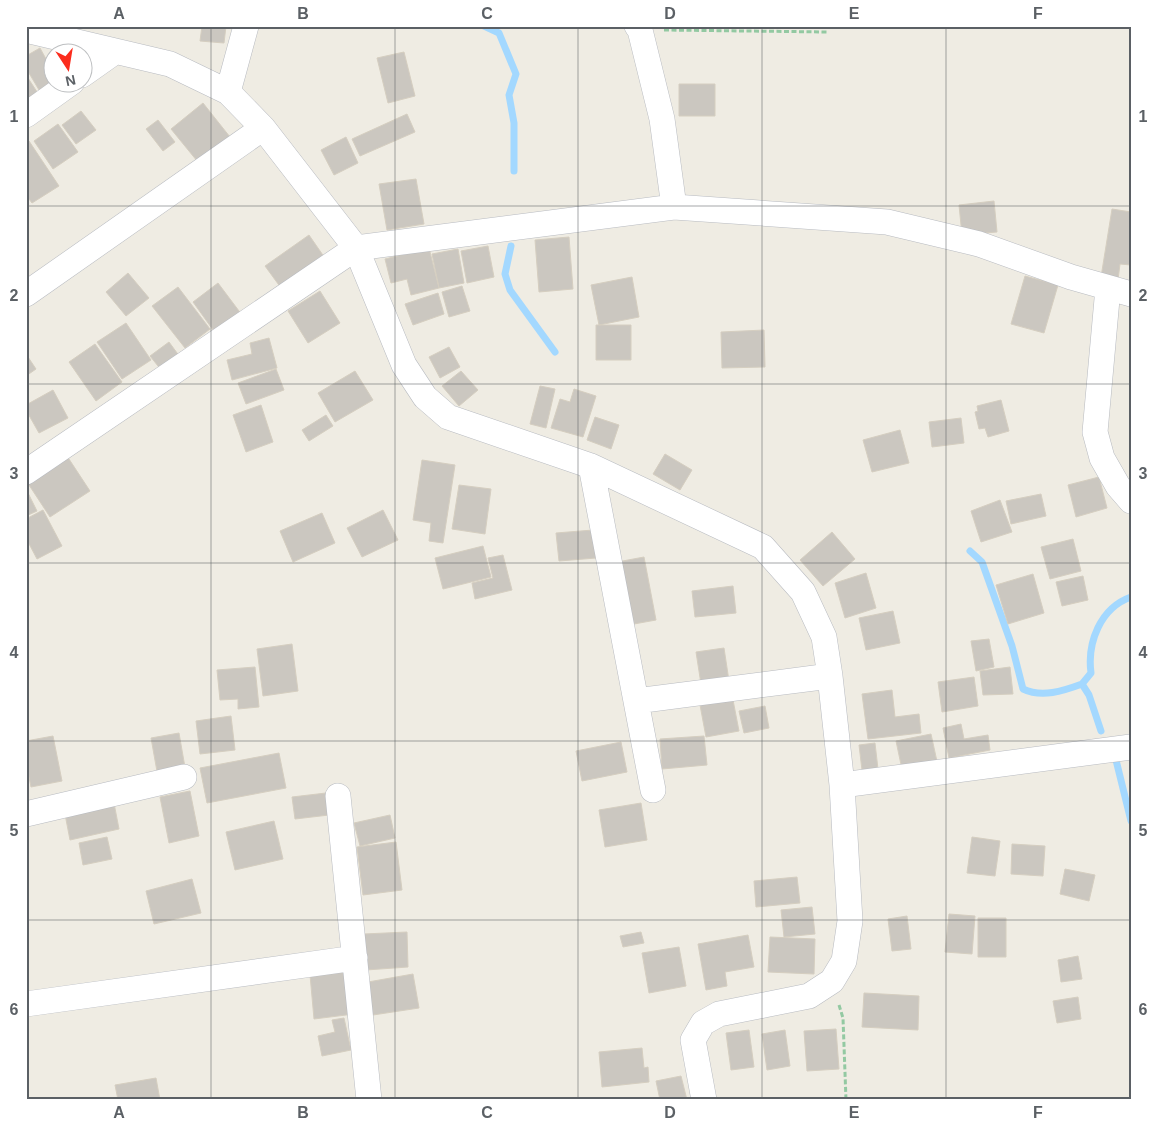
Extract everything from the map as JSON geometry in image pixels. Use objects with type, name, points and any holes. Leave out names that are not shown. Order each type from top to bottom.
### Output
[{"type":"street","points":[[228,92],[246,26]]},
{"type":"street","points":[[639,28],[662,119],[674,207]]},
{"type":"street","points":[[26,30],[170,64],[228,92],[263,128],[356,248],[404,365],[425,397],[448,417],[591,466],[763,548],[803,592],[824,637],[830,676],[842,785],[850,921],[844,961],[832,981],[809,996],[719,1014],[704,1023],[693,1040],[704,1100]]},
{"type":"street","points":[[92,68],[116,51]]},
{"type":"street","points":[[26,114],[58,92]]},
{"type":"street","points":[[26,294],[263,128]]},
{"type":"street","points":[[26,472],[356,248],[674,207],[887,222],[978,244],[1119,291],[1095,432],[1102,458],[1118,486],[1131,501]]},
{"type":"street","points":[[591,466],[653,790]]},
{"type":"street","points":[[636,701],[830,676]]},
{"type":"street","points":[[842,785],[1131,747]]},
{"type":"street","points":[[26,814],[184,777]]},
{"type":"street","points":[[338,796],[368,1100]]},
{"type":"street","points":[[26,1004],[355,958]]},
{"type":"path","points":[[639,28],[829,32]]},
{"type":"path","points":[[832,981],[843,1018],[846,1100]]},
{"type":"building","points":[[202,26],[226,26],[224,43],[200,41]]},
{"type":"building","points":[[40,48],[42,52],[42,92],[44,92],[42,95],[26,68],[26,56]]},
{"type":"building","points":[[404,52],[415,96],[388,103],[377,58]]},
{"type":"building","points":[[26,75],[41,98],[26,107]]},
{"type":"building","points":[[679,84],[715,84],[715,116],[679,116]]},
{"type":"building","points":[[203,103],[234,142],[202,167],[171,129]]},
{"type":"building","points":[[81,111],[96,130],[76,144],[62,125]]},
{"type":"building","points":[[407,114],[415,132],[360,156],[352,139]]},
{"type":"building","points":[[158,120],[175,142],[163,151],[146,129]]},
{"type":"building","points":[[58,124],[78,152],[53,169],[34,141]]},
{"type":"building","points":[[346,137],[358,163],[334,175],[321,150]]},
{"type":"building","points":[[29,141],[59,186],[32,203],[26,195],[26,143]]},
{"type":"building","points":[[416,179],[424,224],[387,230],[379,184]]},
{"type":"building","points":[[994,201],[997,232],[962,235],[959,205]]},
{"type":"building","points":[[1112,209],[1131,212],[1131,265],[1120,264],[1118,280],[1101,277]]},
{"type":"building","points":[[309,235],[327,261],[284,292],[265,266]]},
{"type":"building","points":[[569,237],[573,289],[539,292],[535,240]]},
{"type":"building","points":[[488,246],[494,277],[467,283],[461,251]]},
{"type":"building","points":[[429,248],[439,288],[411,295],[407,279],[391,283],[385,259]]},
{"type":"building","points":[[458,249],[464,283],[439,288],[432,254]]},
{"type":"building","points":[[128,273],[149,298],[126,316],[106,292]]},
{"type":"building","points":[[1025,276],[1058,285],[1044,333],[1011,324]]},
{"type":"building","points":[[632,277],[639,317],[599,325],[591,285]]},
{"type":"building","points":[[218,283],[242,315],[216,334],[193,302]]},
{"type":"building","points":[[462,286],[470,311],[449,317],[442,292]]},
{"type":"building","points":[[178,287],[210,329],[185,348],[152,306]]},
{"type":"building","points":[[320,291],[340,323],[308,343],[288,311]]},
{"type":"building","points":[[438,293],[444,314],[413,325],[405,304]]},
{"type":"building","points":[[126,323],[151,360],[122,379],[97,342]]},
{"type":"building","points":[[596,325],[631,325],[631,360],[596,360]]},
{"type":"building","points":[[764,330],[765,367],[722,368],[721,332]]},
{"type":"building","points":[[269,338],[277,368],[232,380],[227,360],[252,354],[250,343]]},
{"type":"building","points":[[169,342],[180,357],[162,371],[150,356]]},
{"type":"building","points":[[95,344],[122,382],[96,401],[69,362]]},
{"type":"building","points":[[449,347],[460,367],[440,378],[429,357]]},
{"type":"building","points":[[26,354],[36,369],[26,376]]},
{"type":"building","points":[[276,369],[284,390],[246,404],[238,383]]},
{"type":"building","points":[[355,371],[373,400],[335,422],[318,393]]},
{"type":"building","points":[[461,371],[478,390],[459,406],[442,386]]},
{"type":"building","points":[[540,386],[555,389],[546,428],[530,424]]},
{"type":"building","points":[[574,389],[596,396],[583,437],[551,428],[560,399],[570,402]]},
{"type":"building","points":[[53,390],[68,418],[39,433],[26,410],[26,405]]},
{"type":"building","points":[[1001,400],[1009,431],[988,437],[985,428],[979,429],[975,412],[978,411],[977,406]]},
{"type":"building","points":[[261,405],[273,442],[246,452],[233,415]]},
{"type":"building","points":[[326,415],[333,426],[309,441],[302,430]]},
{"type":"building","points":[[595,417],[619,425],[611,449],[587,440]]},
{"type":"building","points":[[961,418],[964,443],[932,447],[929,422]]},
{"type":"building","points":[[900,430],[909,463],[872,472],[863,440]]},
{"type":"building","points":[[665,454],[692,470],[680,490],[653,474]]},
{"type":"building","points":[[67,456],[90,491],[50,517],[27,482]]},
{"type":"building","points":[[422,460],[455,465],[443,543],[429,541],[431,523],[413,520]]},
{"type":"building","points":[[1099,477],[1107,508],[1076,517],[1068,485]]},
{"type":"building","points":[[459,485],[491,489],[485,534],[452,529]]},
{"type":"building","points":[[26,489],[37,511],[26,516]]},
{"type":"building","points":[[1041,494],[1046,516],[1011,524],[1006,501]]},
{"type":"building","points":[[1000,500],[1012,532],[981,542],[971,511]]},
{"type":"building","points":[[43,510],[62,546],[37,559],[26,538],[26,519]]},
{"type":"building","points":[[383,510],[398,540],[362,557],[347,528]]},
{"type":"building","points":[[322,513],[335,543],[293,562],[280,531]]},
{"type":"building","points":[[593,530],[596,558],[559,561],[556,533]]},
{"type":"building","points":[[832,532],[855,559],[823,586],[800,560]]},
{"type":"building","points":[[1073,539],[1081,571],[1050,579],[1041,547]]},
{"type":"building","points":[[483,546],[491,577],[443,589],[435,558]]},
{"type":"building","points":[[503,555],[512,590],[475,599],[472,583],[493,578],[488,558]]},
{"type":"building","points":[[644,557],[656,620],[623,626],[612,563]]},
{"type":"building","points":[[866,573],[876,608],[845,618],[835,583]]},
{"type":"building","points":[[1033,574],[1044,613],[1008,624],[996,585]]},
{"type":"building","points":[[1083,576],[1088,600],[1062,606],[1056,582]]},
{"type":"building","points":[[733,586],[736,613],[695,617],[692,591]]},
{"type":"building","points":[[893,611],[900,643],[866,650],[859,618]]},
{"type":"building","points":[[989,639],[994,667],[976,671],[971,641]]},
{"type":"building","points":[[292,644],[298,691],[263,696],[257,649]]},
{"type":"building","points":[[724,648],[729,681],[701,684],[696,652]]},
{"type":"building","points":[[255,667],[259,707],[238,709],[238,699],[220,700],[217,670]]},
{"type":"building","points":[[1010,667],[1013,694],[983,695],[980,671]]},
{"type":"building","points":[[974,677],[978,706],[942,712],[938,682]]},
{"type":"building","points":[[892,690],[895,717],[919,714],[921,733],[868,739],[862,694]]},
{"type":"building","points":[[733,700],[739,731],[706,737],[700,705]]},
{"type":"building","points":[[765,706],[769,728],[744,733],[739,711]]},
{"type":"building","points":[[231,716],[235,750],[200,754],[196,721]]},
{"type":"building","points":[[961,724],[964,739],[988,735],[990,750],[949,758],[943,728]]},
{"type":"building","points":[[179,733],[186,773],[158,777],[151,738]]},
{"type":"building","points":[[931,734],[938,766],[903,774],[896,741]]},
{"type":"building","points":[[53,736],[62,781],[31,787],[26,762],[26,741]]},
{"type":"building","points":[[704,736],[707,765],[662,769],[660,739]]},
{"type":"building","points":[[621,742],[627,772],[582,781],[576,751]]},
{"type":"building","points":[[875,743],[878,769],[862,770],[859,745]]},
{"type":"building","points":[[279,753],[286,788],[207,803],[200,768]]},
{"type":"building","points":[[190,791],[199,836],[169,843],[160,797]]},
{"type":"building","points":[[326,793],[329,815],[295,819],[292,797]]},
{"type":"building","points":[[113,798],[119,829],[70,840],[64,809]]},
{"type":"building","points":[[641,803],[647,840],[605,847],[599,810]]},
{"type":"building","points":[[390,815],[395,838],[360,846],[354,823]]},
{"type":"building","points":[[274,821],[283,859],[235,870],[226,832]]},
{"type":"building","points":[[107,837],[112,859],[83,865],[79,843]]},
{"type":"building","points":[[972,837],[1000,841],[995,876],[967,873]]},
{"type":"building","points":[[396,842],[402,890],[363,895],[357,847]]},
{"type":"building","points":[[1012,844],[1045,846],[1043,876],[1011,874]]},
{"type":"building","points":[[1065,869],[1095,875],[1089,901],[1060,894]]},
{"type":"building","points":[[797,877],[800,903],[756,907],[754,881]]},
{"type":"building","points":[[192,879],[201,913],[154,924],[146,891]]},
{"type":"building","points":[[812,907],[815,934],[784,937],[781,910]]},
{"type":"building","points":[[949,914],[975,916],[972,954],[945,952]]},
{"type":"building","points":[[907,916],[911,949],[892,951],[888,919]]},
{"type":"building","points":[[978,918],[1006,918],[1006,957],[978,957]]},
{"type":"building","points":[[407,932],[408,967],[366,970],[364,934]]},
{"type":"building","points":[[641,932],[644,943],[623,947],[620,936]]},
{"type":"building","points":[[748,935],[754,967],[725,972],[727,986],[706,990],[698,944]]},
{"type":"building","points":[[770,937],[815,939],[814,974],[768,972]]},
{"type":"building","points":[[679,947],[686,986],[649,993],[642,953]]},
{"type":"building","points":[[1078,956],[1082,979],[1061,982],[1058,960]]},
{"type":"building","points":[[349,971],[354,1014],[314,1019],[310,975]]},
{"type":"building","points":[[413,974],[419,1008],[373,1015],[368,982]]},
{"type":"building","points":[[864,993],[919,996],[918,1030],[862,1027]]},
{"type":"building","points":[[1078,997],[1081,1019],[1057,1023],[1053,1001]]},
{"type":"building","points":[[344,1018],[351,1050],[322,1056],[318,1036],[335,1032],[332,1020]]},
{"type":"building","points":[[836,1029],[839,1069],[807,1071],[804,1031]]},
{"type":"building","points":[[749,1030],[754,1067],[731,1070],[726,1033]]},
{"type":"building","points":[[785,1030],[790,1066],[767,1070],[762,1034]]},
{"type":"building","points":[[642,1048],[644,1068],[648,1067],[649,1082],[602,1087],[599,1052]]},
{"type":"building","points":[[681,1076],[687,1100],[660,1100],[656,1081]]},
{"type":"building","points":[[156,1078],[160,1100],[118,1100],[115,1085]]},
{"type":"waterway","points":[[484,26],[499,33],[516,74],[509,95],[514,123],[514,171]]},
{"type":"waterway","points":[[511,246],[505,274],[510,290],[555,352]]},
{"type":"waterway","points":[[970,551],[982,562],[1012,646],[1023,689],[1030,692],[1045,693],[1060,691],[1082,684],[1089,695],[1101,731]]},
{"type":"waterway","points":[[1082,684],[1091,673],[1091,650],[1098,628],[1111,609],[1131,597]]},
{"type":"waterway","points":[[1115,756],[1131,821]]}]
